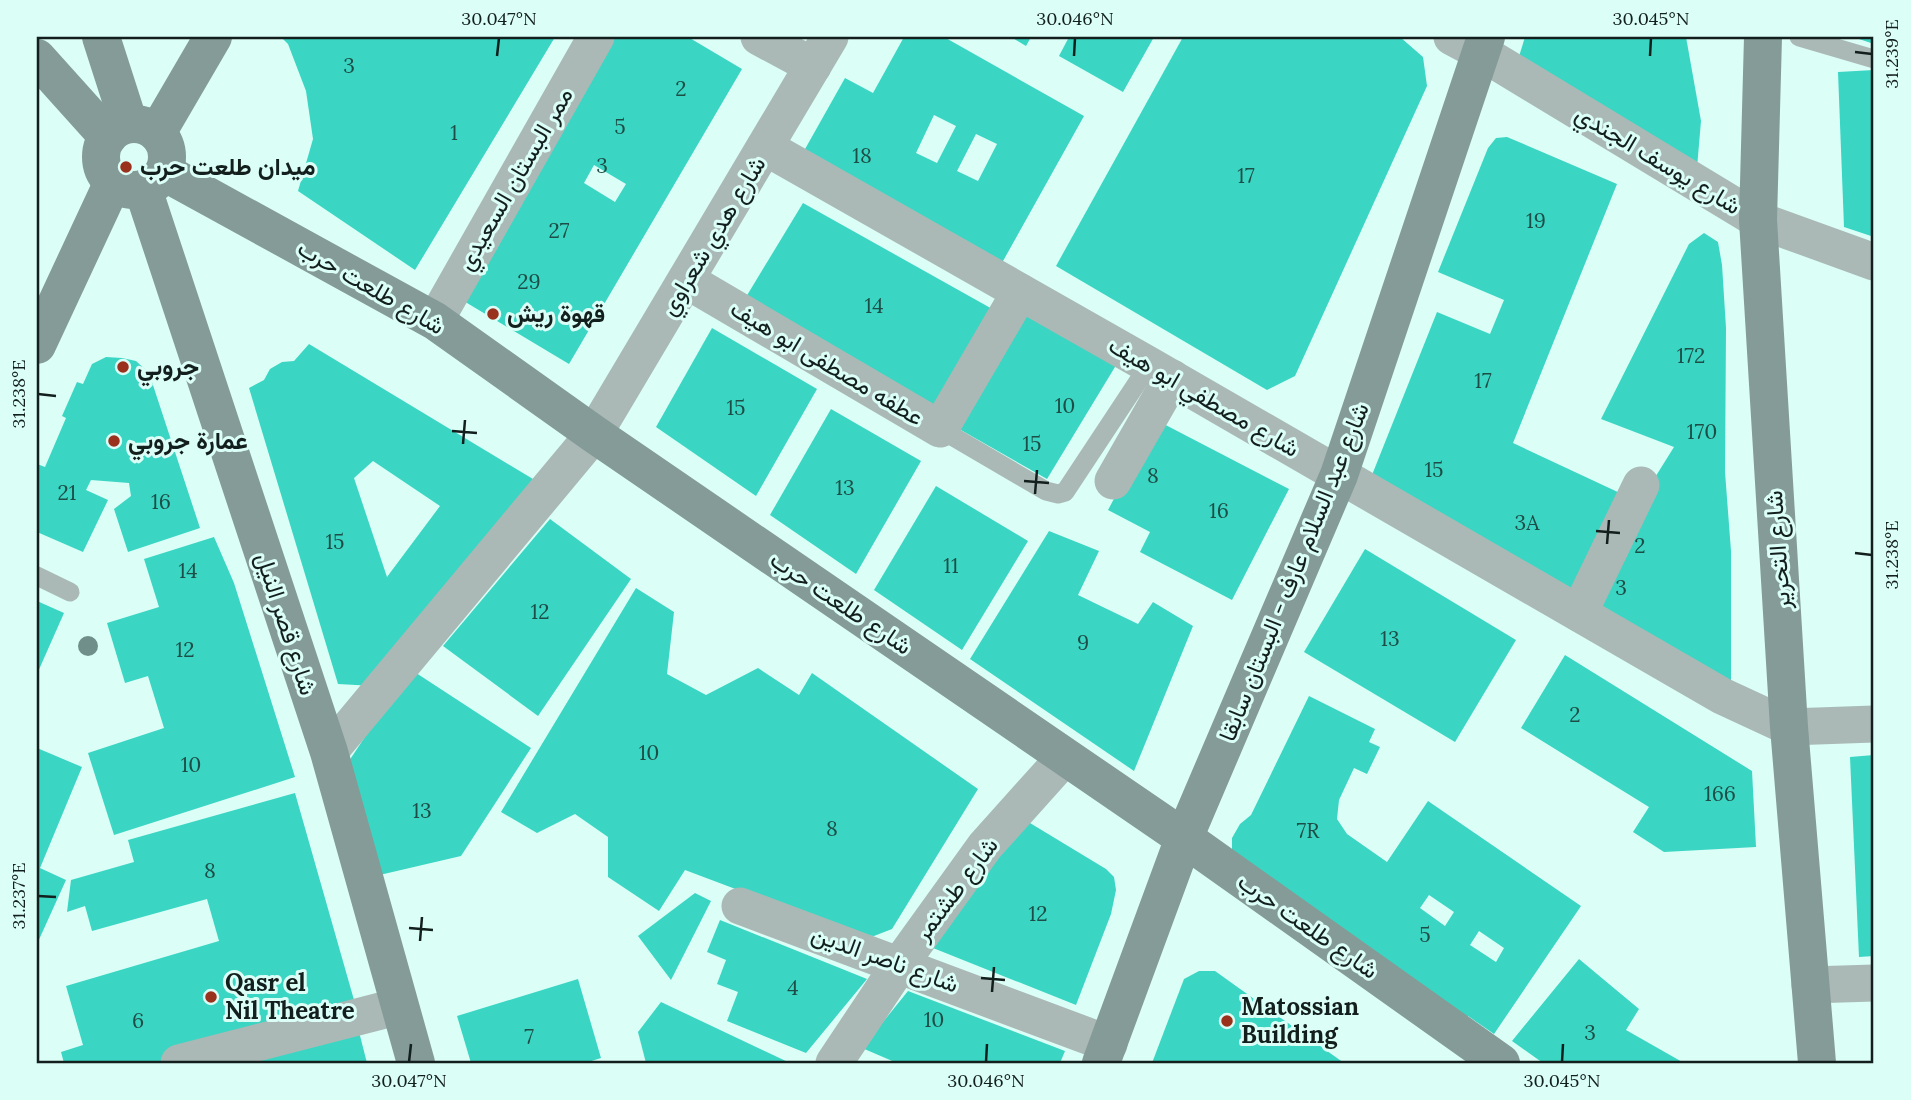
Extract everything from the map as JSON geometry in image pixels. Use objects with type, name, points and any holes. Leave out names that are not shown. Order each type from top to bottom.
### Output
[{"type":"street","points":[[102,37],[132,131]]},
{"type":"street","points":[[140,181],[107,175],[101,155],[103,145],[132,131],[213,37]]},
{"type":"street","name":"ممر البستان السعيدي","points":[[435,321],[596,37]]},
{"type":"street","points":[[759,37],[821,51]]},
{"type":"street","name":"شارع التحرير","points":[[1763,37],[1758,220],[1789,727],[1817,1063]]},
{"type":"street","name":"شارع يوسف الجندي","points":[[1473,42],[1758,220],[1874,262]]},
{"type":"street","name":"شارع عبد السلام عارف - البستان سابقا","points":[[1105,1054],[1184,838],[1339,475],[1473,42]]},
{"type":"street","name":"شارع هدي شعراوي","points":[[329,752],[594,434],[821,51]]},
{"type":"street","points":[[37,58],[132,131],[166,147],[166,164],[140,181],[37,345]]},
{"type":"street","name":"شارع مصطفي ابو هيف","points":[[765,147],[1722,696],[1789,727]]},
{"type":"street","name":"شارع طلعت حرب","points":[[140,181],[435,321],[594,434],[1184,838],[1501,1063]]},
{"type":"street","name":"شارع قصر النيل","points":[[140,181],[329,752],[416,1063]]},
{"type":"street","name":"عطفه مصطفى ابو هيف","points":[[686,280],[940,429],[1020,292]]},
{"type":"street","points":[[1113,481],[1160,372]]},
{"type":"street","points":[[1579,613],[1641,485]]},
{"type":"street","points":[[1789,727],[1874,724]]},
{"type":"street","name":"شارع طشتمر","points":[[834,1063],[900,964],[985,846],[1065,757]]},
{"type":"street","name":"شارع ناصر الدين","points":[[740,906],[900,964],[1105,1054]]},
{"type":"street","points":[[1810,985],[1874,983]]},
{"type":"street","points":[[179,1063],[400,1006]]},
{"type":"lane","points":[[1799,37],[1874,59]]},
{"type":"lane","points":[[940,429],[1046,491],[1058,494],[1065,492],[1160,372]]},
{"type":"lane","points":[[37,576],[70,592]]},
{"type":"building","points":[[281,37],[555,37],[415,270],[298,191],[313,139],[306,91],[288,44]]},
{"type":"building","points":[[609,37],[688,37],[742,69],[569,364],[457,297]],"holes":[[[594,165],[626,184],[615,202],[584,183]]]},
{"type":"building","points":[[904,37],[944,37],[1084,116],[998,270],[800,158],[845,78],[873,93]],"holes":[[[934,115],[956,126],[937,163],[916,153]],[[976,134],[997,144],[978,181],[957,171]]]},
{"type":"building","points":[[1011,37],[1031,37],[1026,46]]},
{"type":"building","points":[[1069,37],[1154,37],[1123,92],[1059,56]]},
{"type":"building","points":[[1183,37],[1400,37],[1423,57],[1427,86],[1295,376],[1267,390],[1056,266]]},
{"type":"building","points":[[1525,37],[1686,37],[1701,121],[1696,179],[1517,63]]},
{"type":"building","points":[[1853,37],[1874,37],[1874,44]]},
{"type":"building","points":[[1874,70],[1874,237],[1844,227],[1838,72]]},
{"type":"building","points":[[1507,137],[1617,184],[1513,443],[1622,494],[1576,592],[1368,485],[1437,312],[1490,334],[1504,300],[1438,272],[1488,148],[1496,138]]},
{"type":"building","points":[[803,203],[1003,315],[944,416],[746,297]]},
{"type":"building","points":[[1704,233],[1718,242],[1726,328],[1725,472],[1731,551],[1731,682],[1582,610],[1639,503],[1674,447],[1601,419],[1689,244]]},
{"type":"building","points":[[1019,306],[1118,362],[1047,479],[952,425]]},
{"type":"building","points":[[712,328],[817,389],[756,496],[656,427]]},
{"type":"building","points":[[309,344],[538,482],[374,686],[338,684],[249,388],[264,380],[270,369],[282,362],[294,361]],"holes":[[[373,461],[440,506],[387,577],[354,478]]]},
{"type":"building","name":"عمارة جروبي","points":[[106,357],[136,361],[149,373],[200,528],[128,552],[114,509],[131,496],[129,483],[91,480],[86,490],[108,500],[83,552],[37,532],[37,464],[45,467],[66,418],[62,416],[77,382],[83,384],[92,364]]},
{"type":"building","points":[[831,409],[921,461],[856,574],[770,515]]},
{"type":"building","points":[[1156,420],[1289,489],[1232,600],[1140,552],[1150,532],[1108,510]]},
{"type":"building","points":[[936,486],[1028,541],[962,650],[874,590]]},
{"type":"building","points":[[550,519],[631,579],[538,716],[443,646]]},
{"type":"building","points":[[1049,531],[1099,551],[1078,595],[1138,624],[1153,602],[1193,626],[1134,771],[970,659]]},
{"type":"building","points":[[214,537],[234,583],[295,777],[114,835],[88,753],[164,728],[148,676],[125,683],[107,623],[159,607],[144,559]]},
{"type":"building","points":[[1365,549],[1516,640],[1455,742],[1304,652]]},
{"type":"building","points":[[636,588],[674,612],[667,674],[706,695],[758,668],[799,695],[812,673],[978,789],[892,929],[874,936],[857,935],[685,870],[659,911],[608,877],[608,837],[575,814],[537,833],[501,812]]},
{"type":"building","points":[[37,601],[64,613],[37,674]]},
{"type":"building","points":[[1565,655],[1752,771],[1756,847],[1664,852],[1633,832],[1649,807],[1521,728]]},
{"type":"building","points":[[410,669],[531,748],[461,856],[371,877],[345,767]]},
{"type":"building","points":[[1309,696],[1375,729],[1369,742],[1380,747],[1367,774],[1354,768],[1339,800],[1337,819],[1347,834],[1387,862],[1428,801],[1581,906],[1494,1034],[1468,1016],[1463,1023],[1232,852],[1232,838],[1240,824],[1251,815]],"holes":[[[1429,895],[1454,912],[1445,926],[1420,908]],[[1479,931],[1504,948],[1496,962],[1470,945]]]},
{"type":"building","points":[[37,748],[82,767],[40,868],[66,880],[37,944]]},
{"type":"building","points":[[1874,755],[1874,956],[1859,957],[1850,757]]},
{"type":"building","points":[[295,793],[356,1007],[160,1063],[64,1063],[61,1052],[83,1045],[66,986],[219,941],[207,899],[92,931],[85,906],[67,912],[71,880],[134,862],[128,840]]},
{"type":"building","points":[[1025,820],[1106,869],[1114,877],[1116,890],[1111,914],[1076,1005],[933,948]]},
{"type":"building","points":[[695,893],[711,901],[671,980],[638,936]]},
{"type":"building","points":[[720,920],[867,979],[806,1053],[727,1021],[738,992],[717,984],[726,960],[707,952]]},
{"type":"building","points":[[1579,959],[1639,1009],[1626,1030],[1684,1063],[1543,1063],[1512,1041]]},
{"type":"building","name":"Matossian Building","points":[[1199,971],[1215,971],[1344,1063],[1152,1063],[1184,979]]},
{"type":"building","points":[[578,979],[601,1058],[585,1063],[471,1063],[457,1016]]},
{"type":"building","points":[[908,991],[1065,1051],[1060,1063],[897,1063],[862,1048]]},
{"type":"building","points":[[661,1002],[790,1063],[646,1063],[638,1032]]},
{"type":"building","points":[[357,1024],[367,1063],[206,1063]]},
{"type":"place","name":"ميدان طلعت حرب","points":[[126,167]]},
{"type":"place","name":"قهوة ريش","points":[[493,314]]},
{"type":"place","name":"جروبي","points":[[123,367]]},
{"type":"place","name":"عمارة جروبي","points":[[114,441]]},
{"type":"place","name":"Qasr el Nil Theatre","points":[[211,997]]},
{"type":"place","name":"Matossian Building","points":[[1227,1021]]}]
